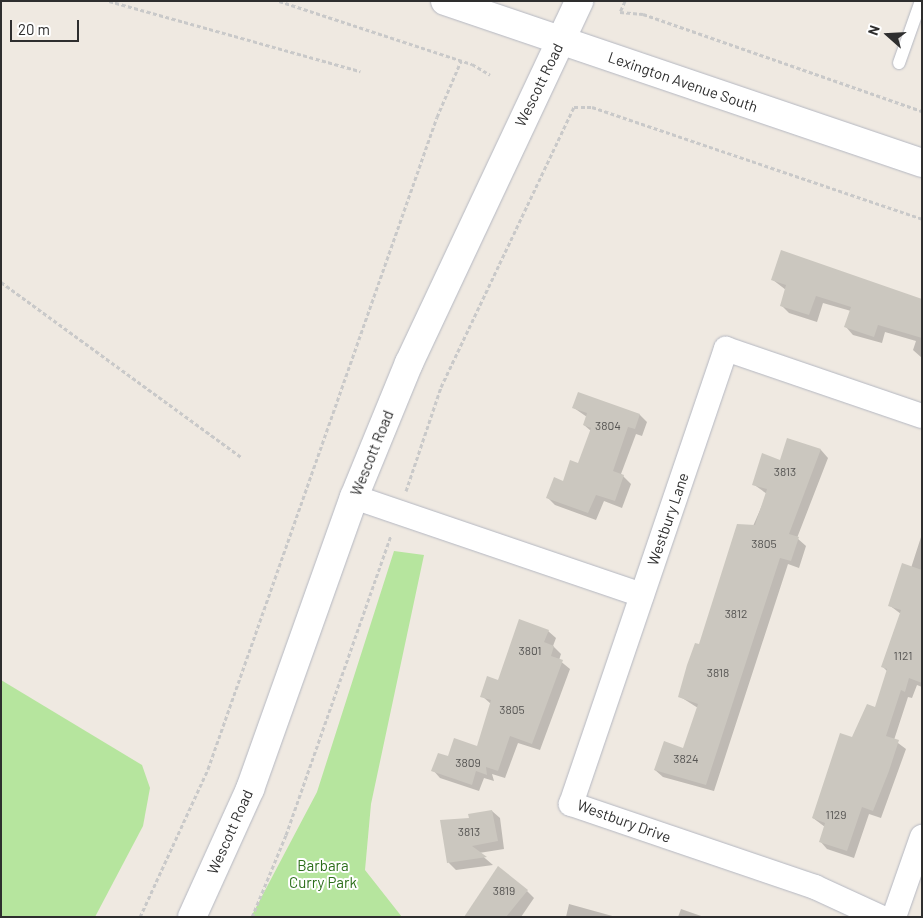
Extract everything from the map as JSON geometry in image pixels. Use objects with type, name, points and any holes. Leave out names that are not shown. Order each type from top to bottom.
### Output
[{"type":"street","name":"Lexington Avenue South","points":[[445,1],[922,163]]},
{"type":"street","name":"Wescott Road","points":[[192,917],[250,789],[354,497],[409,363],[580,1]]},
{"type":"street","name":"Westbury Lane","points":[[642,595],[726,350],[922,416]]},
{"type":"street","points":[[354,497],[642,595]]},
{"type":"street","name":"Westbury Drive","points":[[642,595],[571,804],[815,887],[880,917]]},
{"type":"street","points":[[894,917],[922,837]]},
{"type":"lane","points":[[899,63],[921,1]]},
{"type":"path","points":[[109,1],[360,72]]},
{"type":"path","points":[[279,1],[461,61],[490,75]]},
{"type":"path","points":[[625,1],[620,12],[643,14],[922,110]]},
{"type":"path","points":[[140,917],[208,769],[434,126],[461,61]]},
{"type":"path","points":[[574,107],[592,107],[922,219]]},
{"type":"path","points":[[1,282],[242,458]]},
{"type":"green space","name":"Barbara Curry Park","points":[[394,551],[424,555],[371,804],[365,870],[402,917],[251,917],[317,792]]},
{"type":"green space","points":[[1,680],[142,765],[150,788],[143,826],[95,917],[1,917]]},
{"type":"building","points":[[781,250],[922,299],[922,338],[878,325],[874,337],[844,327],[851,307],[816,296],[809,315],[780,306],[786,285],[771,280]]},
{"type":"building","points":[[578,392],[640,414],[635,429],[628,427],[613,471],[624,475],[615,501],[596,495],[588,513],[546,498],[554,477],[563,481],[570,460],[578,463],[591,428],[583,425],[587,413],[572,408]]},
{"type":"building","points":[[787,438],[821,449],[789,534],[799,537],[791,561],[780,558],[706,785],[654,770],[664,741],[683,748],[698,704],[678,697],[687,665],[695,643],[699,644],[737,524],[755,525],[767,489],[752,485],[762,453],[780,460]]},
{"type":"building","points":[[902,563],[922,570],[922,683],[909,678],[905,692],[901,690],[886,736],[899,740],[889,771],[873,811],[862,807],[847,851],[819,842],[825,823],[812,818],[840,733],[852,737],[867,704],[875,707],[887,669],[881,667],[901,610],[888,606]]},
{"type":"building","points":[[519,619],[549,630],[544,642],[554,646],[551,656],[563,660],[532,744],[510,736],[498,771],[486,767],[487,775],[476,771],[472,785],[431,771],[438,753],[448,756],[454,738],[477,746],[491,700],[480,697],[487,676],[498,680]]},
{"type":"building","points":[[492,810],[498,841],[472,846],[487,857],[447,863],[440,820],[469,818],[468,814]]},
{"type":"building","points":[[498,866],[528,890],[506,917],[464,917]]}]
